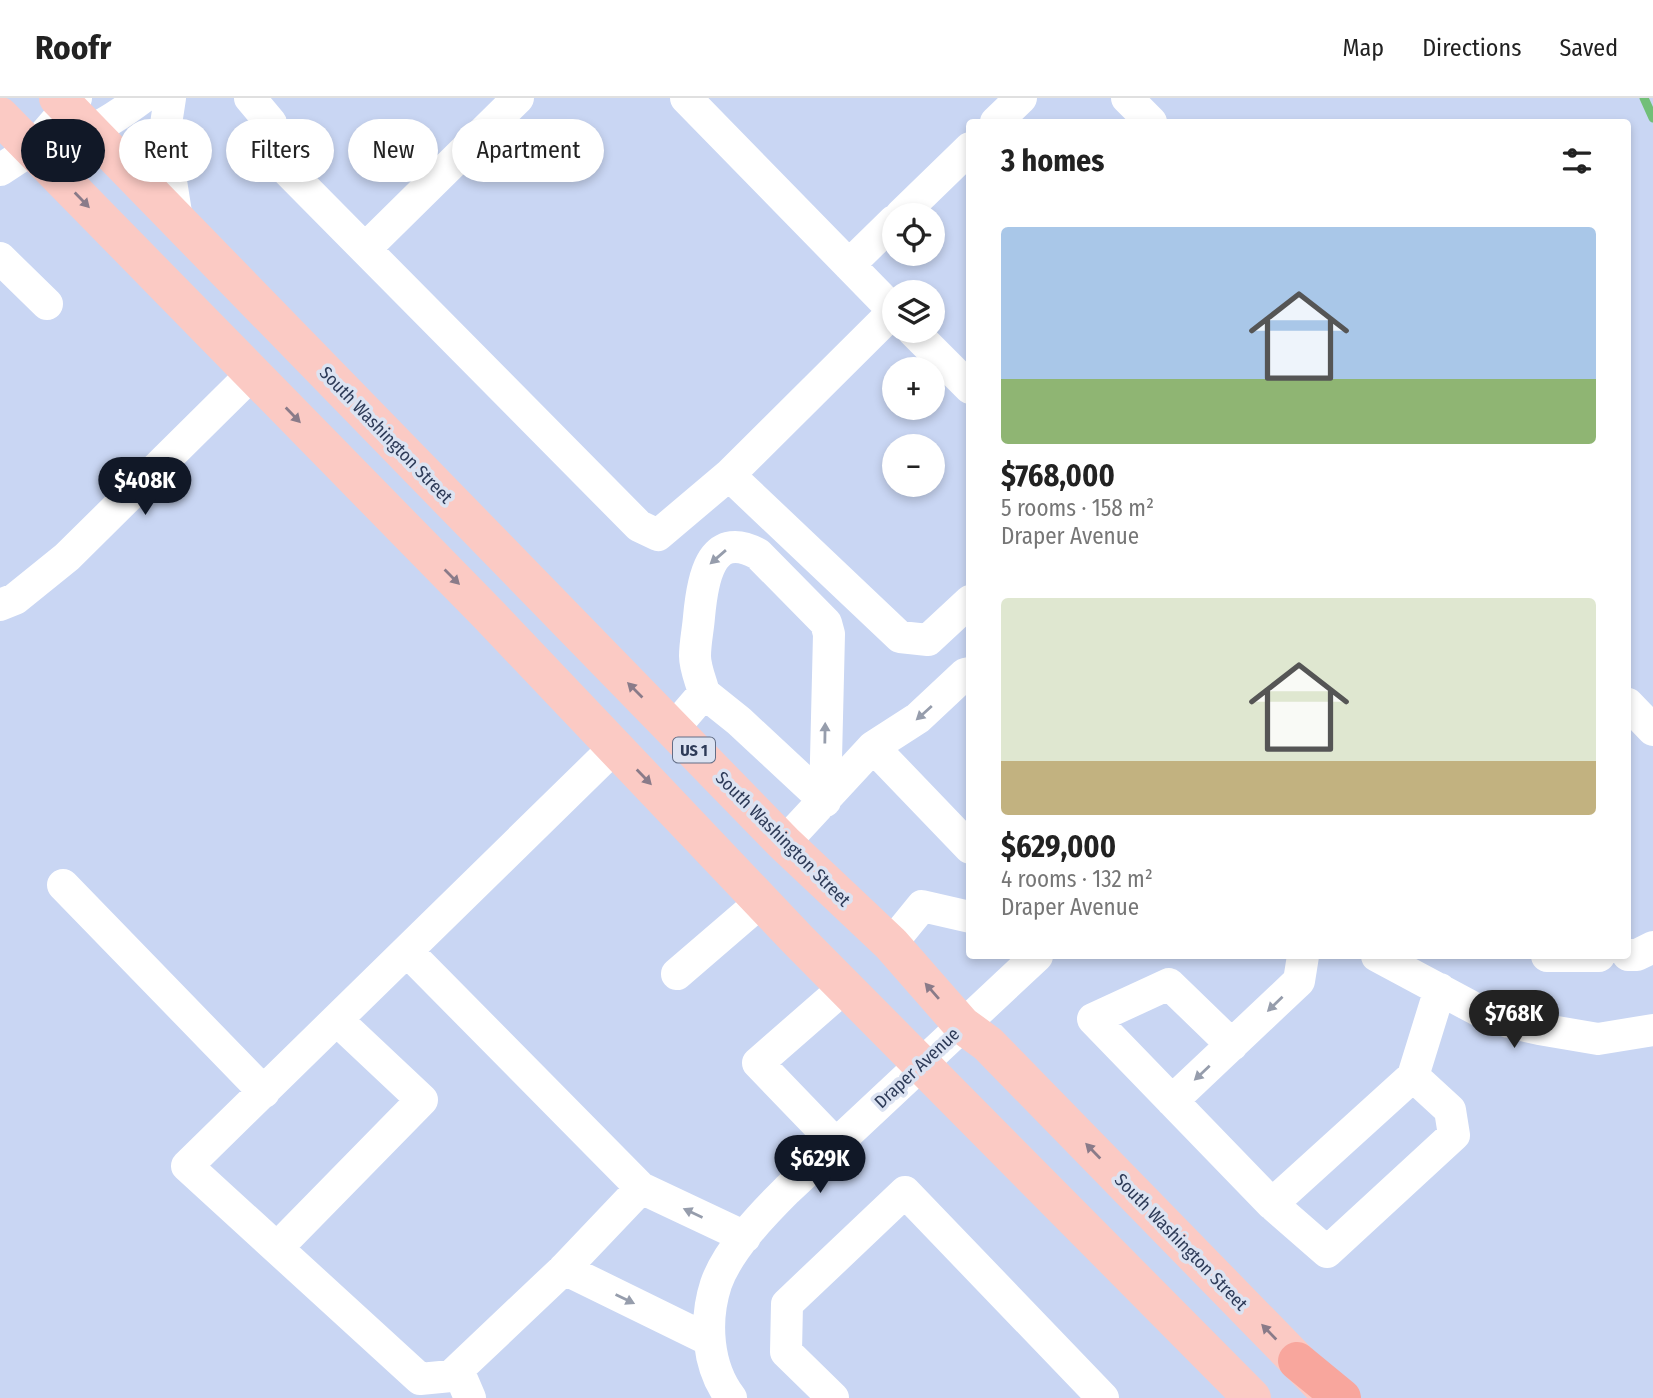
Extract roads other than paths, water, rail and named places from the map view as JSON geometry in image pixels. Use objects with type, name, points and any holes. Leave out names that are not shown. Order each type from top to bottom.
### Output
[{"type":"highway","points":[[1297,1361],[1342,1398]]},
{"type":"main road","name":"South Washington Street","points":[[73,109],[784,844],[891,944],[962,1025],[988,1044],[1334,1398]]},
{"type":"main road","points":[[0,116],[21,138]]},
{"type":"main road","points":[[64,182],[845,987],[1252,1398]]},
{"type":"street","points":[[73,109],[142,98]]},
{"type":"street","points":[[170,98],[164,137],[177,219]]},
{"type":"street","points":[[250,98],[271,123],[273,156],[639,526],[658,536],[729,475],[882,323]]},
{"type":"street","points":[[365,249],[518,98]]},
{"type":"street","points":[[686,98],[882,299]]},
{"type":"street","points":[[999,119],[1021,98]]},
{"type":"street","points":[[1127,98],[1148,119]]},
{"type":"street","points":[[913,203],[966,152]]},
{"type":"street","points":[[0,170],[21,156]]},
{"type":"street","points":[[849,265],[882,233]]},
{"type":"street","points":[[0,258],[47,304]]},
{"type":"street","points":[[925,343],[966,384]]},
{"type":"street","points":[[0,605],[15,599],[68,557],[252,374]]},
{"type":"street","points":[[729,475],[900,637],[928,640],[966,605]]},
{"type":"street","points":[[746,548],[758,554],[826,622],[829,634],[825,801],[739,721],[704,693],[695,658],[706,570],[715,557],[729,549],[746,548]]},
{"type":"street","points":[[784,844],[873,747],[918,718],[966,674]]},
{"type":"street","points":[[673,729],[704,693]]},
{"type":"street","points":[[1631,707],[1653,730]]},
{"type":"street","points":[[615,747],[187,1166],[420,1379],[451,1376],[464,1384],[564,1269],[641,1188]]},
{"type":"street","points":[[873,747],[966,844]]},
{"type":"street","points":[[62,885],[264,1092]]},
{"type":"street","points":[[677,974],[762,901]]},
{"type":"street","points":[[891,944],[922,906],[966,916]]},
{"type":"street","points":[[1631,955],[1653,947]]},
{"type":"street","points":[[407,951],[641,1188],[745,1237]]},
{"type":"street","name":"Draper Avenue","points":[[731,1398],[714,1366],[709,1340],[716,1284],[745,1237],[765,1212],[1034,959]]},
{"type":"street","points":[[1171,1101],[1299,981],[1303,959]]},
{"type":"street","points":[[1390,959],[1476,1009],[1509,1022],[1539,1030],[1598,1039],[1653,1030]]},
{"type":"street","points":[[1232,1045],[1168,984],[1093,1019],[1272,1205],[1327,1252],[1454,1135],[1450,1110],[1413,1076]]},
{"type":"street","points":[[836,1144],[758,1063],[845,987]]},
{"type":"street","points":[[1272,1205],[1413,1076],[1440,989]]},
{"type":"street","points":[[277,1248],[422,1100],[337,1020]]},
{"type":"street","points":[[833,1398],[786,1352],[787,1304],[905,1192],[1103,1398]]},
{"type":"street","points":[[564,1269],[709,1340]]},
{"type":"waterway","points":[[1644,98],[1653,118]]}]
